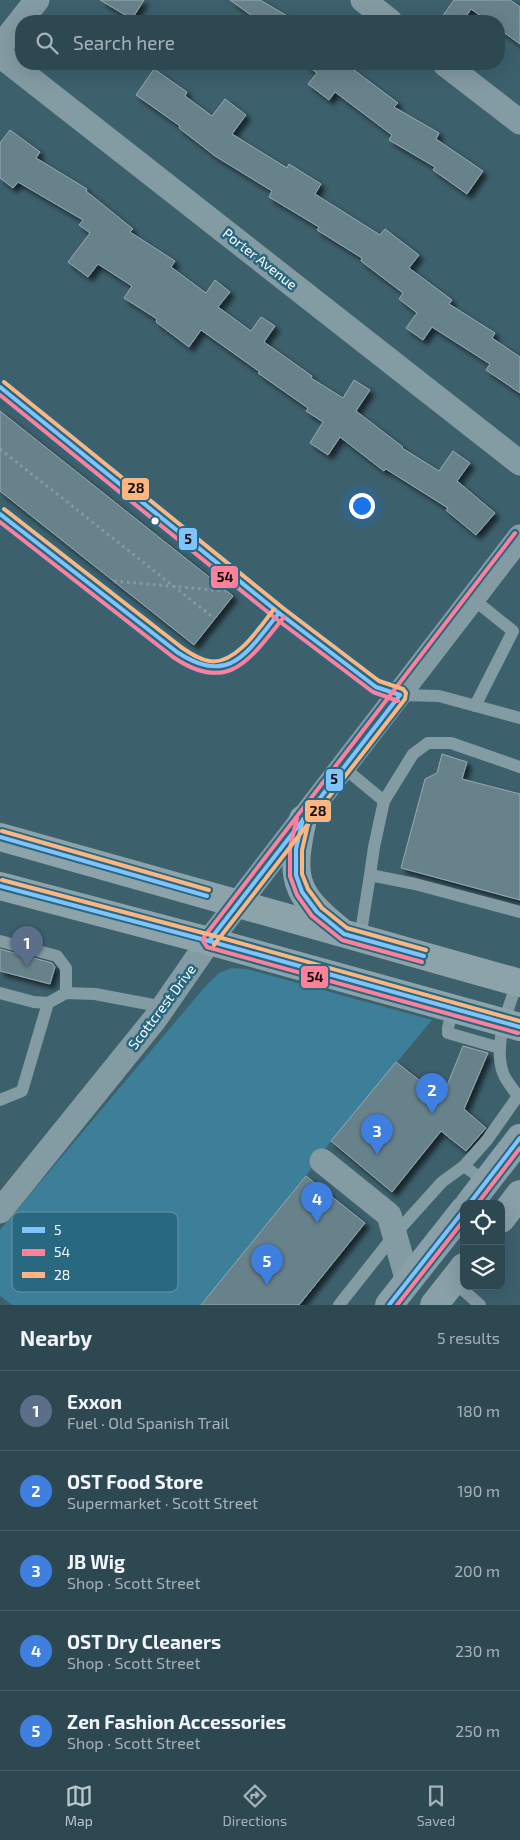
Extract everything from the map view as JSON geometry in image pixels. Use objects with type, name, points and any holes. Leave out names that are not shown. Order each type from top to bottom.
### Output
[{"type":"main road","points":[[303,819],[296,850],[296,875],[302,892],[317,912],[352,936]]},
{"type":"main road","points":[[0,837],[519,983]]},
{"type":"main road","points":[[0,886],[453,1008],[508,1033]]},
{"type":"main road","points":[[472,1200],[520,1138]]},
{"type":"main road","points":[[505,1213],[520,1194]]},
{"type":"main road","points":[[389,1305],[460,1215]]},
{"type":"main road","points":[[408,1282],[435,1304],[458,1274]]},
{"type":"street","points":[[26,15],[38,0]]},
{"type":"street","points":[[363,0],[382,15]]},
{"type":"street","points":[[0,47],[15,28]]},
{"type":"street","name":"Porter Avenue","points":[[0,56],[15,68]]},
{"type":"street","name":"Porter Avenue","points":[[18,70],[520,463]]},
{"type":"street","points":[[453,70],[520,122]]},
{"type":"street","name":"Scottcrest Drive","points":[[0,1211],[164,1007],[209,941],[520,537]]},
{"type":"street","points":[[322,1161],[390,1215],[408,1282]]},
{"type":"lane","points":[[0,387],[278,613],[376,686],[400,695],[439,696],[520,718]]},
{"type":"lane","points":[[0,514],[176,652],[198,665],[220,668],[232,664],[244,654],[278,613]]},
{"type":"lane","points":[[473,599],[513,631],[475,706]]},
{"type":"lane","points":[[352,936],[370,875],[384,801],[413,754],[428,743],[451,743],[520,768]]},
{"type":"lane","points":[[343,767],[384,801]]},
{"type":"lane","points":[[370,875],[415,884],[520,912]]},
{"type":"lane","points":[[0,941],[57,956],[66,968],[66,993]]},
{"type":"lane","points":[[339,1305],[396,1233],[442,1182],[464,1166],[487,1140],[519,1097],[504,1075],[499,1056],[508,1033],[519,983]]},
{"type":"lane","points":[[0,993],[34,1002],[48,1003],[66,993],[95,994],[164,1007]]},
{"type":"lane","points":[[0,1100],[22,1091],[48,1003]]},
{"type":"lane","points":[[464,1166],[486,1182]]},
{"type":"lane","points":[[458,1274],[480,1305]]},
{"type":"path","points":[[0,449],[214,619]]},
{"type":"path","points":[[113,581],[228,592]]},
{"type":"shaded area","points":[[231,968],[247,969],[432,1020],[331,1141],[306,1176],[201,1305],[12,1305],[0,1296],[0,1230],[12,1216],[12,1292],[178,1292],[178,1212],[15,1212],[203,989],[219,973]]},
{"type":"building","points":[[100,0],[144,0],[135,15],[125,15]]},
{"type":"building","points":[[230,0],[260,0],[286,15],[251,15]]},
{"type":"building","points":[[454,0],[510,0],[520,7],[520,44],[505,33],[505,15],[480,15],[471,9],[467,15],[443,15]]},
{"type":"building","points":[[153,70],[155,70],[187,92],[185,96],[212,116],[225,99],[246,115],[232,134],[287,168],[289,164],[321,184],[315,194],[380,235],[385,229],[419,255],[409,268],[452,300],[449,304],[495,333],[492,338],[520,357],[520,393],[486,370],[490,364],[432,327],[423,340],[406,328],[417,313],[399,299],[403,293],[361,261],[362,258],[317,230],[319,227],[269,197],[272,191],[215,156],[179,128],[180,126],[136,95]]},
{"type":"building","points":[[313,70],[354,70],[398,103],[394,107],[439,133],[436,139],[483,171],[467,194],[433,170],[435,167],[389,140],[392,135],[335,92],[329,100],[308,84],[317,73]]},
{"type":"building","points":[[10,130],[40,152],[36,158],[87,189],[86,191],[133,229],[130,232],[175,261],[171,267],[206,293],[215,280],[230,292],[218,307],[251,331],[261,317],[275,326],[264,342],[312,376],[311,378],[343,398],[354,380],[370,390],[356,411],[402,448],[439,471],[453,451],[470,463],[457,481],[495,513],[476,535],[446,510],[448,508],[386,469],[384,471],[340,437],[328,455],[310,443],[323,422],[306,411],[308,408],[258,373],[260,372],[201,330],[189,347],[156,322],[157,319],[124,298],[132,286],[98,264],[88,277],[68,262],[90,233],[79,225],[83,220],[18,182],[13,188],[0,178],[0,143]]},
{"type":"building","points":[[0,411],[233,596],[194,645],[0,491]]},
{"type":"building","points":[[442,754],[467,762],[462,779],[520,794],[520,900],[401,868],[425,779],[437,773]]},
{"type":"building","points":[[0,949],[52,963],[55,967],[50,984],[0,971]]},
{"type":"building","points":[[463,1046],[488,1053],[464,1109],[486,1128],[466,1151],[441,1131],[392,1192],[331,1141],[396,1062],[442,1098]]},
{"type":"building","points":[[306,1176],[365,1223],[299,1305],[201,1305]]},
{"type":"transit line","name":"28","points":[[4,382],[283,608],[379,681],[403,689],[406,693],[405,699],[214,945]]},
{"type":"transit line","name":"5","points":[[0,387],[279,613],[376,687],[400,695],[209,941]]},
{"type":"transit line","name":"54","points":[[0,395],[275,618],[373,692],[398,701]]},
{"type":"transit line","name":"28","points":[[4,509],[181,647],[201,659],[219,661],[228,658],[246,644],[274,609]]},
{"type":"transit line","name":"5","points":[[0,514],[177,652],[195,662],[211,666],[224,665],[236,660],[247,652],[279,613]]},
{"type":"transit line","name":"54","points":[[0,522],[173,657],[192,668],[209,673],[224,672],[237,667],[249,658],[284,617]]},
{"type":"transit line","name":"54","points":[[515,533],[204,937],[203,941],[207,947],[518,1033]]},
{"type":"transit line","name":"54","points":[[297,818],[290,848],[290,876],[297,895],[312,916],[342,940],[422,962]]},
{"type":"transit line","name":"5","points":[[303,819],[296,849],[296,875],[302,892],[317,912],[344,934],[424,956]]},
{"type":"transit line","name":"28","points":[[309,820],[302,850],[302,874],[308,889],[322,908],[347,928],[426,950]]},
{"type":"transit line","name":"28","points":[[2,831],[209,890]]},
{"type":"transit line","name":"5","points":[[0,837],[207,896]]},
{"type":"transit line","name":"28","points":[[2,880],[211,935],[520,1021]]},
{"type":"transit line","name":"5","points":[[0,886],[209,941],[520,1027]]},
{"type":"transit line","name":"5","points":[[472,1200],[520,1138]]},
{"type":"transit line","name":"54","points":[[480,1200],[520,1148]]},
{"type":"transit line","name":"5","points":[[389,1305],[460,1215]]},
{"type":"transit line","name":"54","points":[[397,1305],[460,1225]]},
{"type":"place","name":"Exxon","points":[[27,967]]},
{"type":"place","name":"OST Food Store","points":[[432,1114]]},
{"type":"place","name":"JB Wig","points":[[377,1155]]},
{"type":"place","name":"OST Dry Cleaners","points":[[317,1223]]},
{"type":"place","name":"Zen Fashion Accessories","points":[[267,1285]]}]
